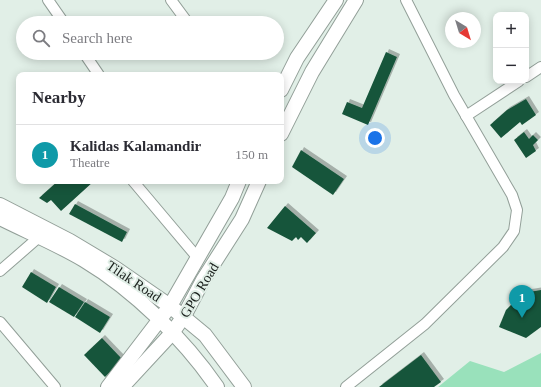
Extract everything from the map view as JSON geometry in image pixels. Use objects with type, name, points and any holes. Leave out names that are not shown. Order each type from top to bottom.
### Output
[{"type":"street","points":[[48,0],[59,16]]},
{"type":"street","points":[[171,0],[183,16]]},
{"type":"street","points":[[284,84],[297,58],[336,0]]},
{"type":"street","points":[[284,123],[312,72],[356,0]]},
{"type":"street","points":[[346,387],[425,324],[503,247],[514,230],[517,210],[512,195],[466,116],[406,0]]},
{"type":"street","points":[[89,60],[97,72]]},
{"type":"street","points":[[529,75],[541,67]]},
{"type":"street","points":[[466,116],[514,84]]},
{"type":"street","points":[[136,184],[197,257]]},
{"type":"street","name":"GPO Road","points":[[108,387],[170,306],[232,198],[238,184]]},
{"type":"street","name":"GPO Road","points":[[122,387],[172,333],[184,316],[203,280],[242,219],[258,184]]},
{"type":"street","name":"Tilak Road","points":[[0,205],[77,244],[115,268],[184,316],[205,334],[244,387]]},
{"type":"street","name":"Tilak Road","points":[[0,218],[84,261],[125,290],[197,358],[217,387]]},
{"type":"street","points":[[0,271],[38,237]]},
{"type":"street","points":[[2,327],[55,387]]},
{"type":"green space","points":[[541,353],[541,387],[438,387],[470,361],[504,372]]},
{"type":"building","points":[[386,52],[397,57],[368,125],[342,114],[347,102],[362,108]]},
{"type":"building","points":[[526,99],[536,115],[522,125],[520,122],[501,138],[490,125],[507,110]]},
{"type":"building","points":[[524,132],[529,139],[533,135],[538,140],[533,145],[536,151],[526,158],[514,140]]},
{"type":"building","points":[[301,150],[344,179],[333,195],[292,167]]},
{"type":"building","points":[[55,184],[91,184],[61,211],[51,200],[47,203],[39,198]]},
{"type":"building","points":[[75,204],[127,232],[122,242],[69,214]]},
{"type":"building","points":[[285,206],[316,233],[307,243],[301,237],[298,240],[296,237],[292,241],[267,228]]},
{"type":"building","points":[[31,272],[56,287],[47,303],[22,287]]},
{"type":"building","points":[[59,287],[84,302],[74,317],[49,302]]},
{"type":"building","points":[[541,290],[541,327],[526,338],[499,327],[506,310],[523,293]]},
{"type":"building","points":[[85,302],[110,317],[100,333],[75,317]]},
{"type":"building","points":[[102,338],[123,360],[105,377],[84,355]]},
{"type":"building","points":[[421,355],[441,382],[434,387],[379,387]]},
{"type":"place","name":"Kalidas Kalamandir","points":[[522,318]]}]
